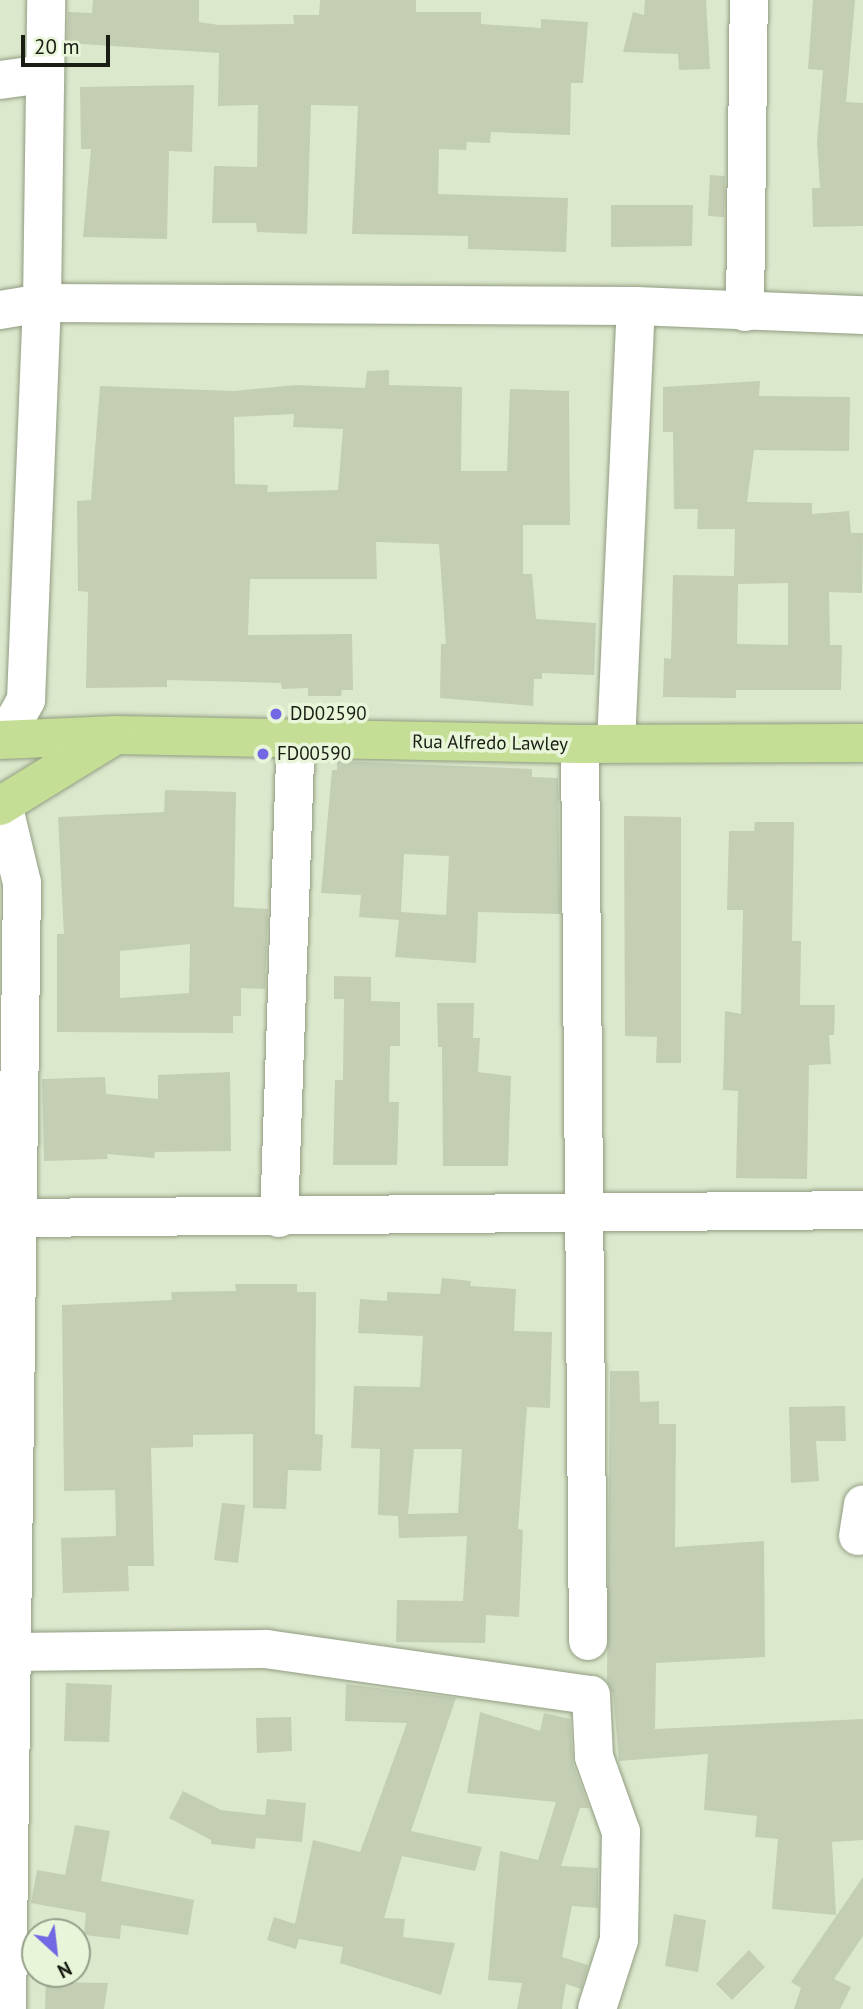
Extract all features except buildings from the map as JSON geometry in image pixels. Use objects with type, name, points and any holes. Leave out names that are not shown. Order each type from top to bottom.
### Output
[{"type":"main road","name":"Rua Alfredo Lawley","points":[[8,739],[116,735],[598,744],[863,743]]},
{"type":"main road","points":[[1,805],[116,735]]},
{"type":"main road","points":[[1,805],[23,756],[8,739]]},
{"type":"street","points":[[8,739],[26,700],[42,303],[46,0]]},
{"type":"street","points":[[745,312],[749,0]]},
{"type":"street","points":[[0,80],[43,74]]},
{"type":"street","points":[[0,310],[42,303],[636,306],[863,315]]},
{"type":"street","points":[[588,1641],[583,1213],[598,744],[636,306]]},
{"type":"street","points":[[279,1218],[296,740]]},
{"type":"street","points":[[1,805],[22,883],[7,2009]]},
{"type":"street","points":[[18,1218],[279,1218],[863,1210]]},
{"type":"street","points":[[10,1652],[266,1649],[591,1695],[594,1757],[621,1832],[619,1940],[597,2009]]},
{"type":"place","name":"DD02590","points":[[276,714]]},
{"type":"place","name":"FD00590","points":[[263,754]]}]
